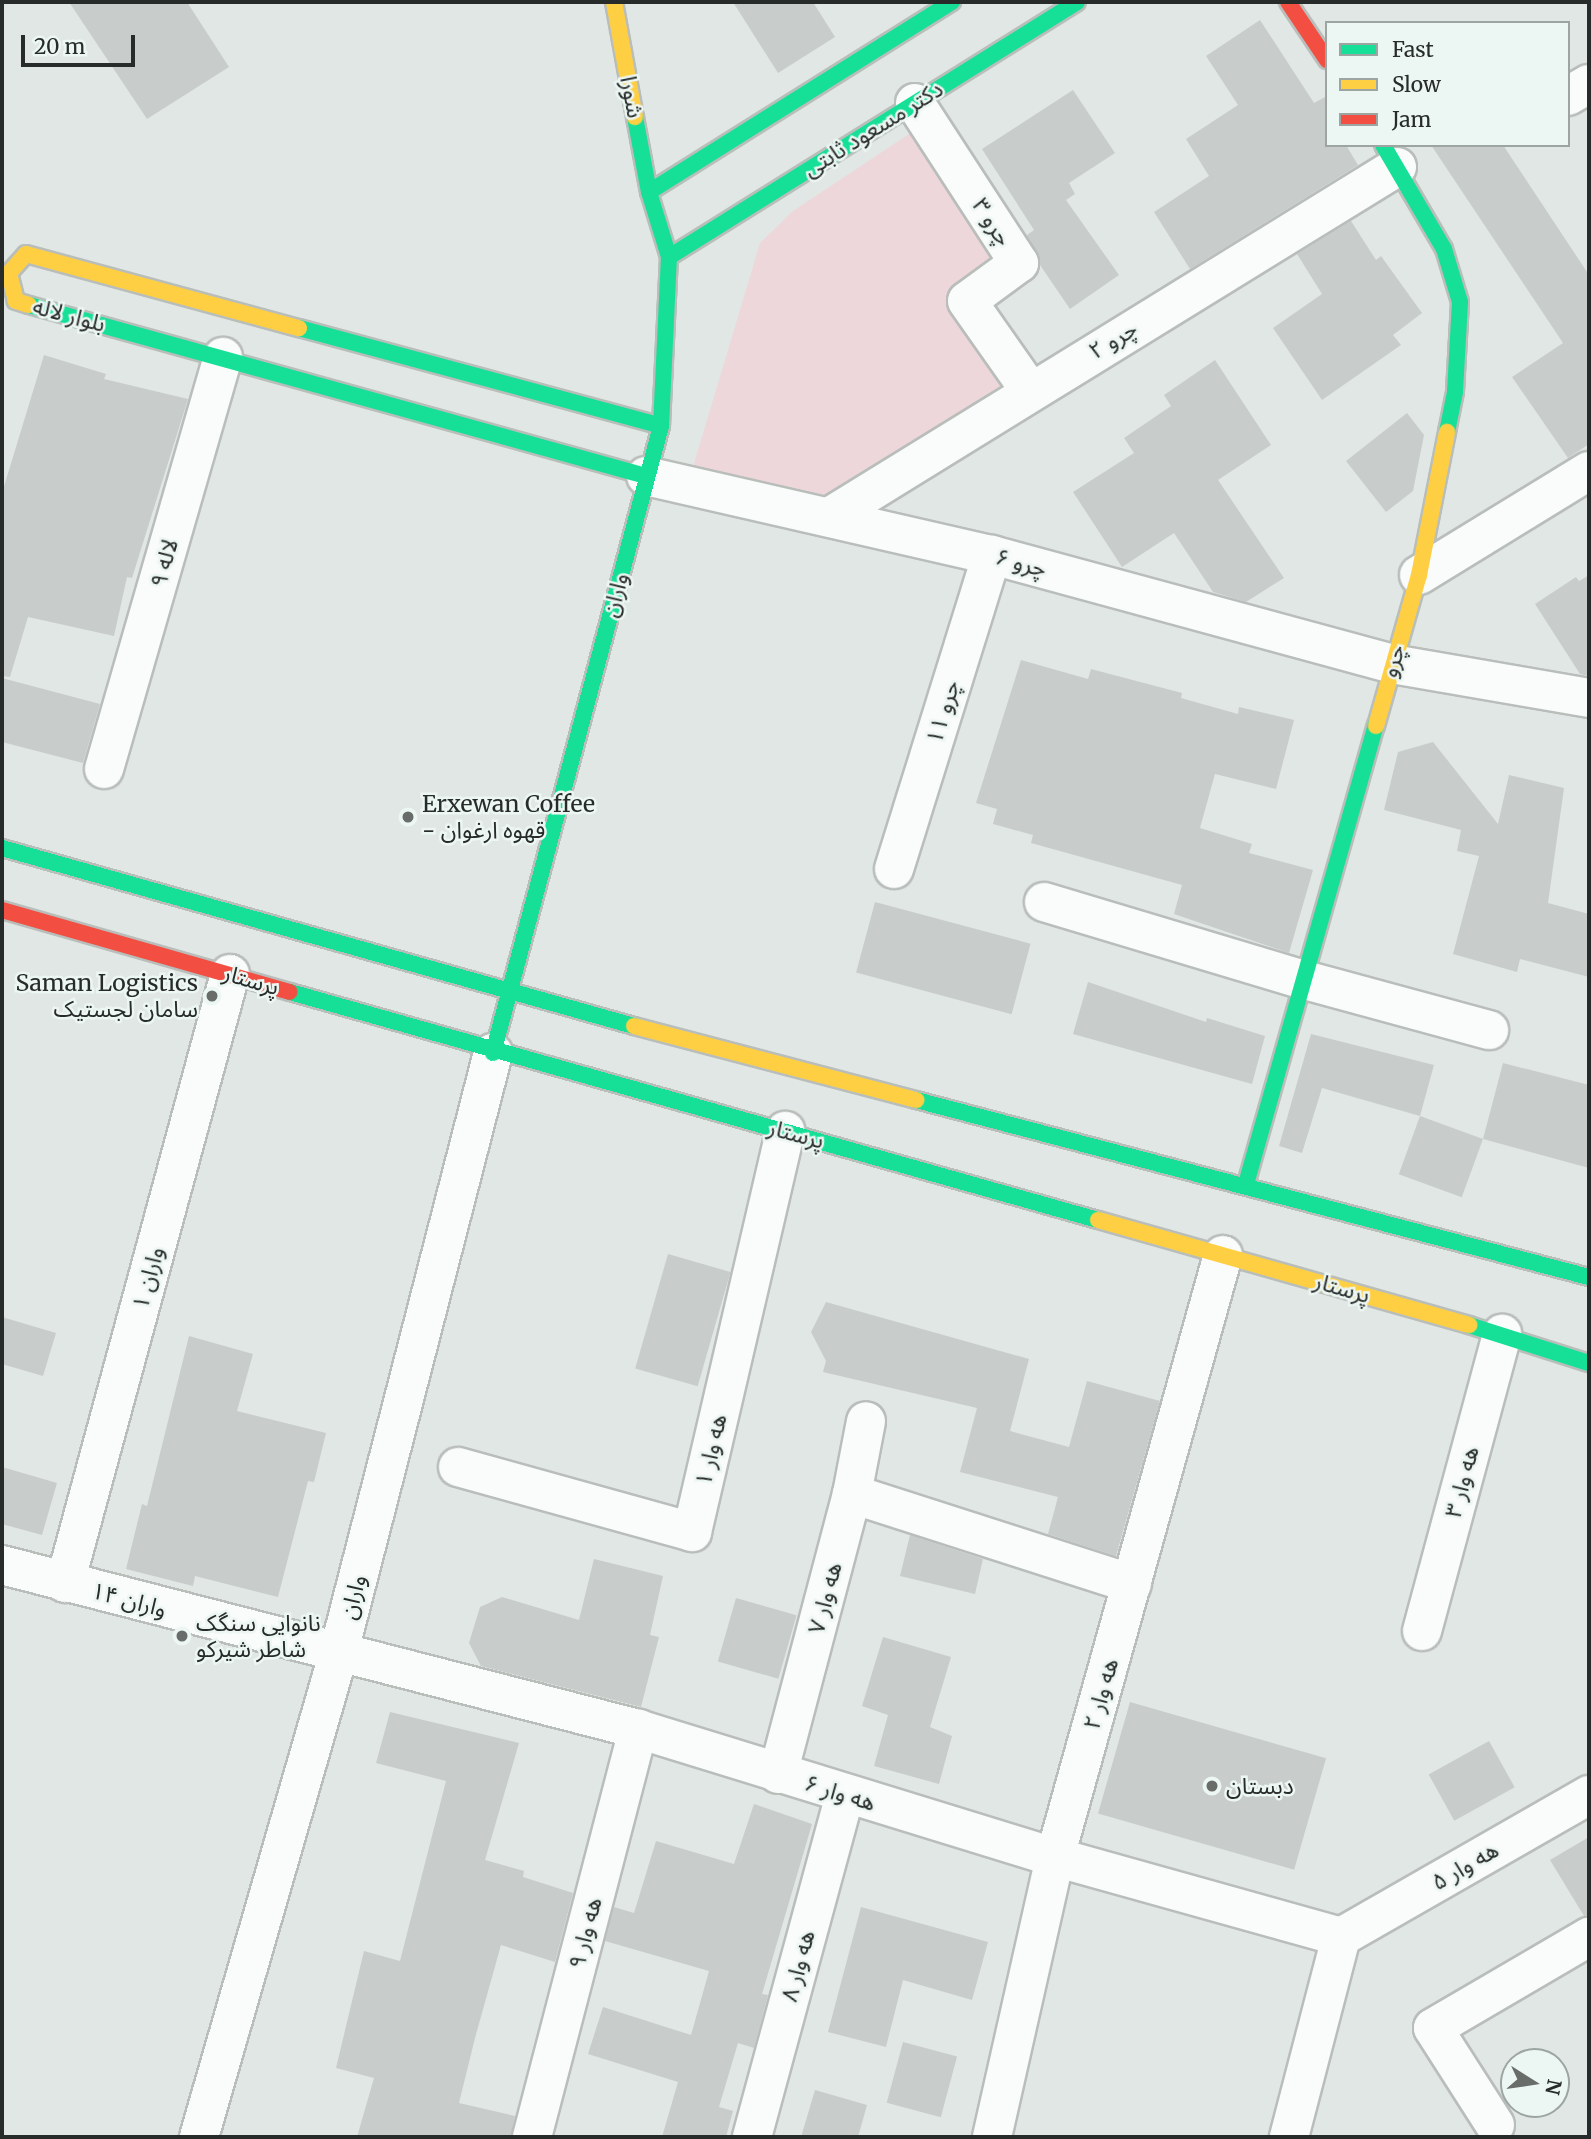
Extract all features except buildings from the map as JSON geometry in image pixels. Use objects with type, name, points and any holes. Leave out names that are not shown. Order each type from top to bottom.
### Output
[{"type":"street","name":"شورا","points":[[614,2],[649,192]]},
{"type":"street","points":[[649,192],[952,2]]},
{"type":"street","name":"دکتر مسعود ثابتی","points":[[669,257],[1077,2]]},
{"type":"street","points":[[1288,2],[1325,57]]},
{"type":"street","points":[[1570,95],[1589,84]]},
{"type":"street","name":"چرو ۳","points":[[915,103],[1019,263],[967,302],[1031,391]]},
{"type":"street","name":"چرو ۲","points":[[831,516],[1031,391],[1390,156]]},
{"type":"street","name":"چرو","points":[[1246,1184],[1301,979],[1419,575],[1455,392],[1460,302],[1444,249],[1390,156]]},
{"type":"street","name":"واران","points":[[511,994],[661,426],[669,257],[649,192]]},
{"type":"street","name":"بلوار لاله","points":[[646,476],[16,301],[4,281],[26,254],[661,426]]},
{"type":"street","name":"لاله ۹","points":[[104,769],[223,357]]},
{"type":"street","points":[[1419,575],[1589,471]]},
{"type":"street","name":"چرو ۶","points":[[646,476],[831,516],[992,555],[1392,664],[1589,698]]},
{"type":"street","name":"چرو ۱۱","points":[[894,869],[992,555]]},
{"type":"street","points":[[2,848],[511,994],[1246,1184],[1589,1277]]},
{"type":"street","points":[[1044,902],[1301,979],[1489,1030]]},
{"type":"street","name":"پرستار","points":[[2,911],[230,974],[493,1053],[785,1131],[1502,1334],[1589,1363]]},
{"type":"street","name":"واران ۱","points":[[65,1583],[230,974]]},
{"type":"street","points":[[493,1053],[511,994]]},
{"type":"street","name":"واران","points":[[200,2137],[338,1655],[493,1053]]},
{"type":"street","name":"هه وار ۱","points":[[458,1467],[692,1532],[785,1131]]},
{"type":"street","name":"هه وار ۲","points":[[992,2137],[1055,1857],[1223,1255]]},
{"type":"street","name":"هه وار ۳","points":[[1422,1631],[1502,1334]]},
{"type":"street","name":"هه وار ۷","points":[[778,1774],[852,1494],[866,1422]]},
{"type":"street","points":[[852,1494],[1132,1584]]},
{"type":"street","name":"واران ۱۴","points":[[2,1565],[338,1655]]},
{"type":"street","name":"هه وار ۶","points":[[338,1655],[638,1729],[1055,1857],[1341,1937]]},
{"type":"street","name":"هه وار ۹","points":[[533,2137],[638,1729]]},
{"type":"street","name":"هه وار ۸","points":[[752,2137],[845,1794]]},
{"type":"street","name":"هه وار ۵","points":[[1341,1937],[1589,1796]]},
{"type":"street","points":[[1289,2137],[1341,1937]]},
{"type":"street","points":[[1493,2131],[1433,2028],[1589,1937]]},
{"type":"street","points":[[1493,2131],[1500,2106]]},
{"type":"shaded area","points":[[912,132],[1000,261],[949,304],[1008,382],[829,499],[693,467],[760,243],[793,211]]},
{"type":"traffic: fast","points":[[649,192],[952,2]]},
{"type":"traffic: fast","points":[[669,257],[1077,2]]},
{"type":"traffic: fast","points":[[493,1053],[661,426],[669,257],[649,192],[635,117]]},
{"type":"traffic: fast","points":[[1384,147],[1444,249],[1460,302],[1455,392],[1447,432]]},
{"type":"traffic: fast","points":[[29,305],[646,476]]},
{"type":"traffic: fast","points":[[299,328],[661,426]]},
{"type":"traffic: fast","points":[[1246,1184],[1376,726]]},
{"type":"traffic: fast","points":[[2,848],[634,1026]]},
{"type":"traffic: fast","points":[[290,992],[1098,1220]]},
{"type":"traffic: fast","points":[[916,1100],[1589,1277]]},
{"type":"traffic: fast","points":[[1469,1325],[1589,1363]]},
{"type":"traffic: slow","points":[[614,2],[635,117]]},
{"type":"traffic: slow","points":[[29,305],[16,301],[9,273],[26,254],[299,328]]},
{"type":"traffic: slow","points":[[1376,726],[1419,575],[1447,432]]},
{"type":"traffic: slow","points":[[634,1026],[916,1100]]},
{"type":"traffic: slow","points":[[1098,1220],[1469,1325]]},
{"type":"traffic: jam","points":[[1288,2],[1325,57]]},
{"type":"traffic: jam","points":[[2,910],[290,992]]},
{"type":"place","name":"Erxewan Coffee - قهوه ارغوان","points":[[408,817]]},
{"type":"place","name":"Saman Logistics سامان لجستیک","points":[[212,996]]},
{"type":"place","name":"نانوایی سنگک شاطر شیرکو","points":[[182,1636]]},
{"type":"place","name":"دبستان","points":[[1212,1786]]}]
